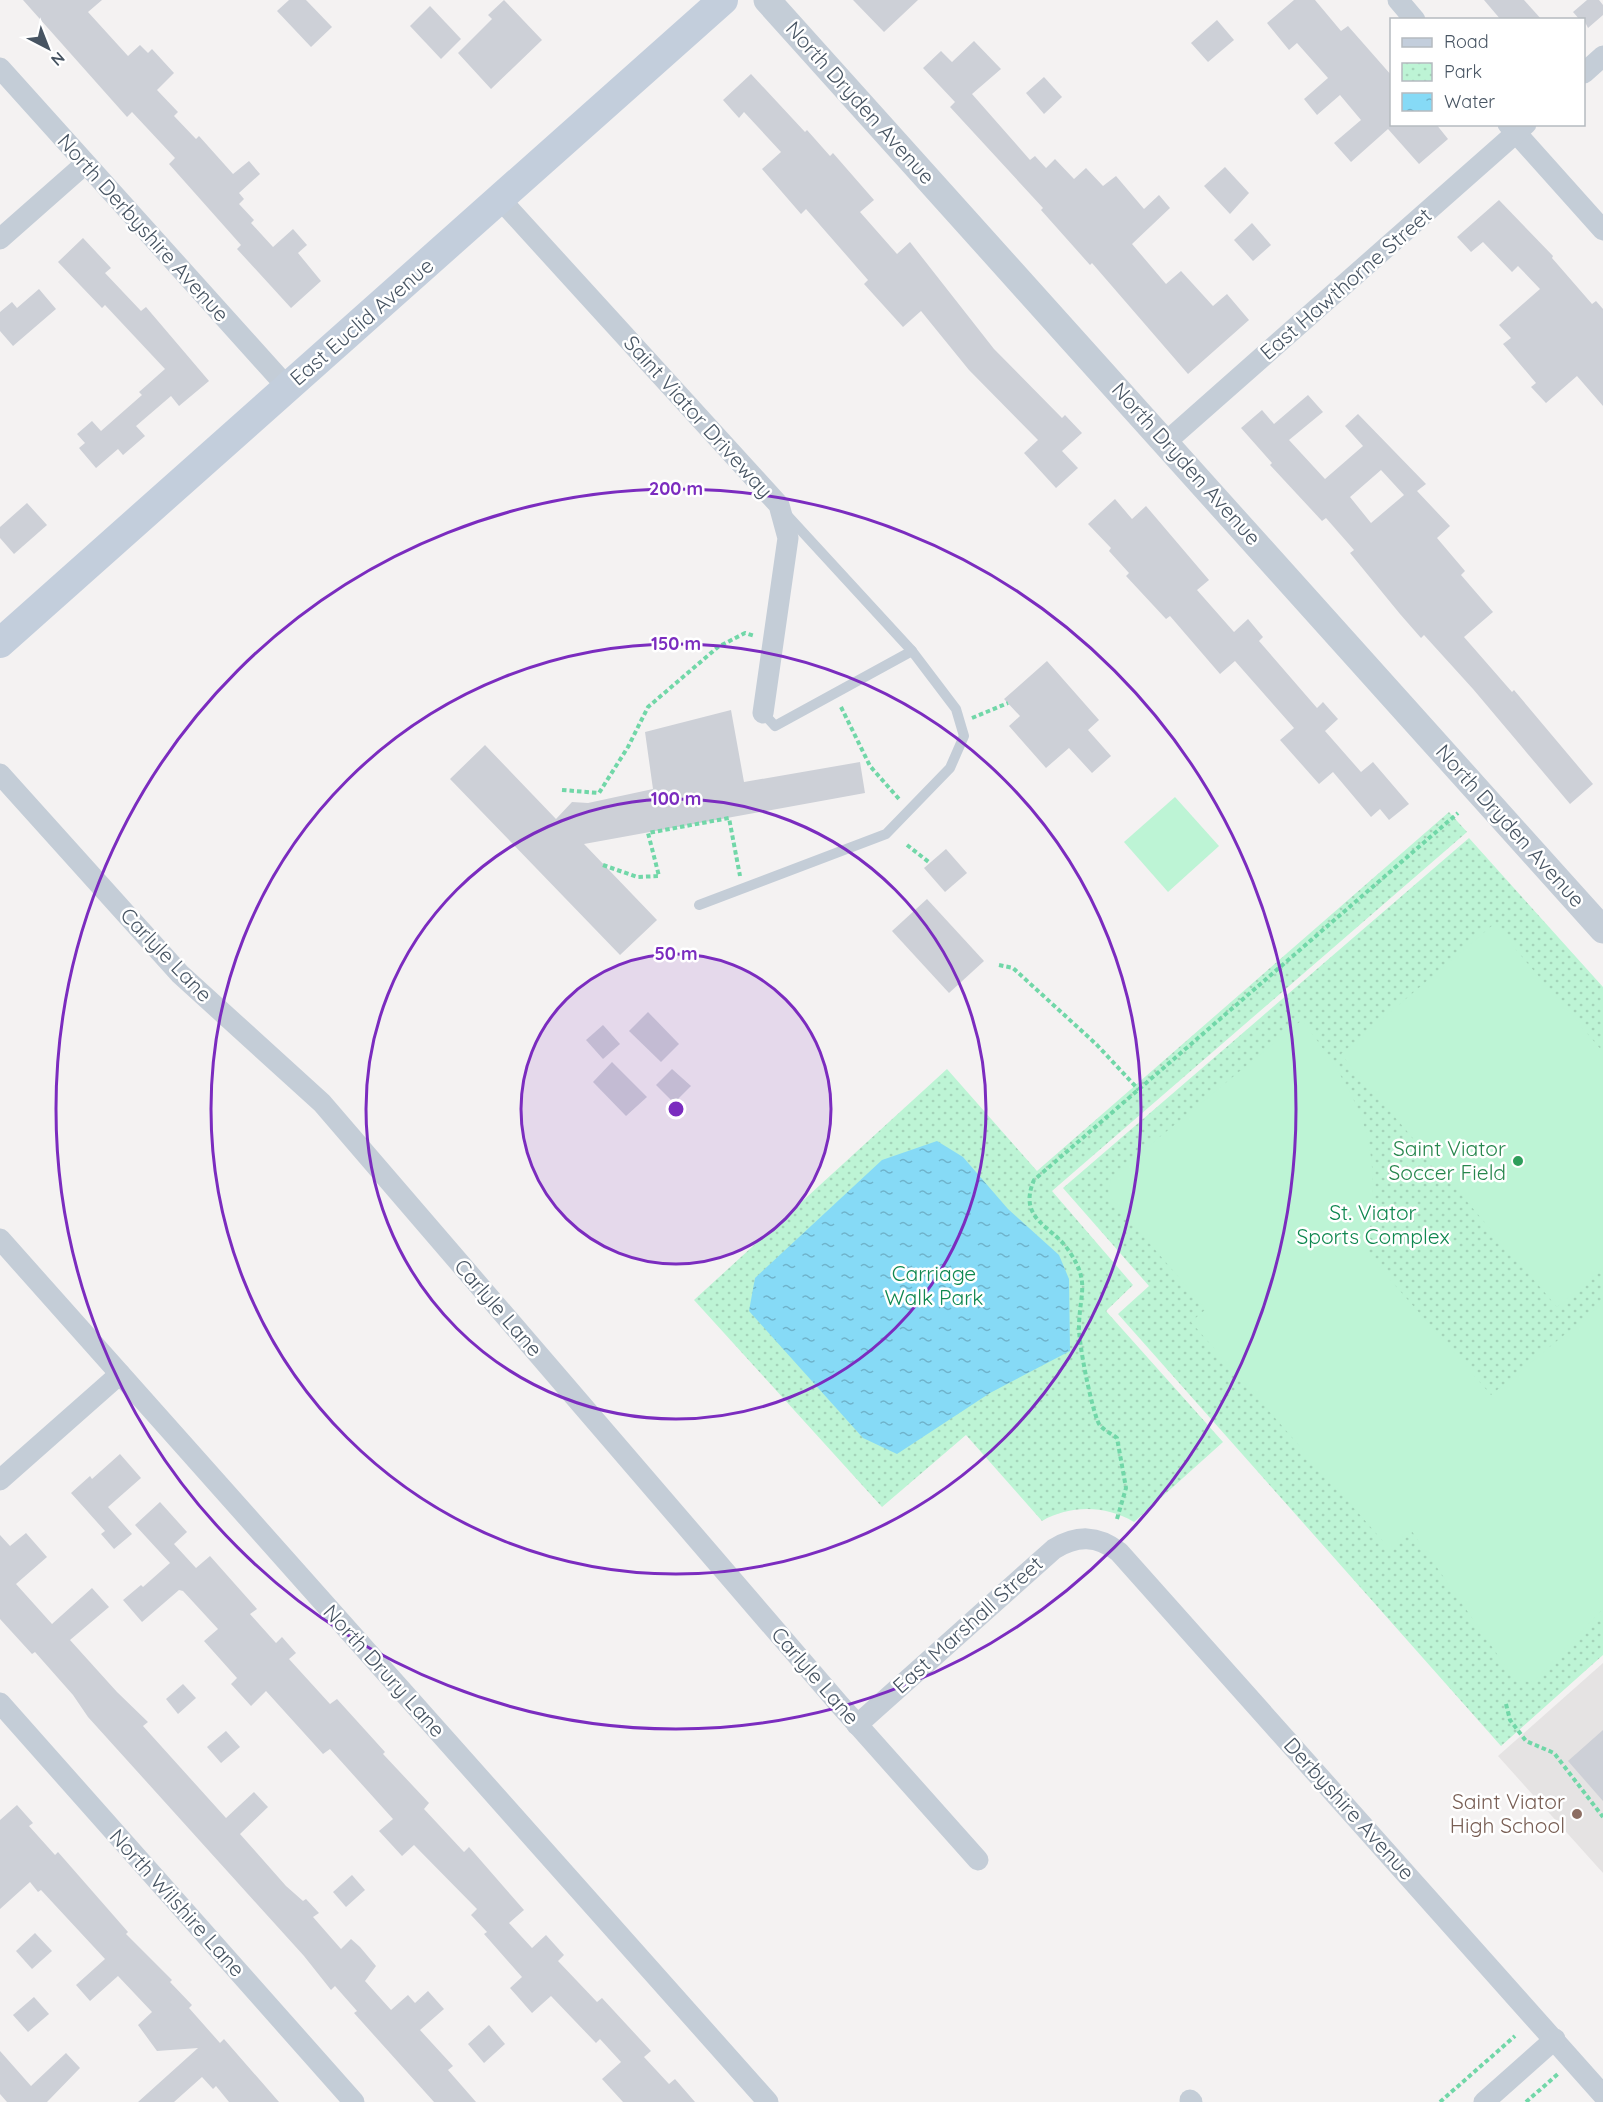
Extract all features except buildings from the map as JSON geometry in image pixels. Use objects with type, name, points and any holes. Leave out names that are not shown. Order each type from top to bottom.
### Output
[{"type":"main road","name":"East Euclid Avenue","points":[[0,643],[723,0]]},
{"type":"street","name":"North Dryden Avenue","points":[[767,0],[1603,930]]},
{"type":"street","points":[[1398,0],[1413,18]]},
{"type":"street","points":[[1585,72],[1603,56]]},
{"type":"street","name":"North Derbyshire Avenue","points":[[0,68],[288,388]]},
{"type":"street","name":"East Hawthorne Street","points":[[1166,442],[1517,127]]},
{"type":"street","points":[[1517,127],[1603,230]]},
{"type":"street","points":[[0,239],[85,164]]},
{"type":"street","name":"Saint Viator Driveway","points":[[500,200],[779,506],[788,538],[764,713]]},
{"type":"street","name":"Carlyle Lane","points":[[0,774],[180,974],[322,1103],[857,1725],[978,1860]]},
{"type":"street","name":"North Drury Lane","points":[[0,1239],[768,2102]]},
{"type":"street","points":[[0,1480],[120,1374]]},
{"type":"street","name":"East Marshall Street","points":[[857,1725],[1054,1549],[1067,1541],[1085,1537]]},
{"type":"street","name":"Derbyshire Avenue","points":[[1085,1537],[1107,1542],[1119,1552],[1603,2095]]},
{"type":"street","name":"North Wilshire Lane","points":[[0,1703],[354,2102]]},
{"type":"street","points":[[1484,2102],[1555,2040]]},
{"type":"lane","points":[[699,906],[886,834],[950,768],[964,736],[956,709],[912,651],[779,506]]},
{"type":"lane","points":[[764,713],[775,726],[912,651]]},
{"type":"path","points":[[562,790],[599,793],[628,747],[648,707],[718,647],[745,633],[773,642]]},
{"type":"path","points":[[834,693],[870,766],[909,810]]},
{"type":"path","points":[[960,722],[1008,703]]},
{"type":"path","points":[[1117,1519],[1126,1488],[1117,1438],[1098,1422],[1080,1344],[1079,1326],[1084,1285],[1068,1249],[1038,1221],[1030,1199],[1030,1188],[1039,1174],[1458,813]]},
{"type":"path","points":[[603,865],[637,878],[659,876],[648,833],[729,818],[743,888]]},
{"type":"path","points":[[907,844],[930,863]]},
{"type":"path","points":[[999,965],[1013,968],[1096,1044],[1139,1090]]},
{"type":"path","points":[[1506,1704],[1510,1720],[1526,1741],[1554,1753],[1603,1817]]},
{"type":"path","points":[[1440,2102],[1515,2036]]},
{"type":"path","points":[[1526,2102],[1574,2061]]},
{"type":"shaded area","name":"Saint Viator High School","points":[[1603,1663],[1603,1873],[1498,1756]]},
{"type":"green space","points":[[1175,797],[1219,846],[1168,892],[1124,842]]},
{"type":"green space","name":"Carriage Walk Park","points":[[1449,812],[1467,832],[1052,1191],[1133,1285],[1106,1311],[1223,1442],[1134,1522],[1111,1512],[1088,1509],[1064,1512],[1042,1521],[966,1435],[882,1507],[694,1300],[947,1069],[1037,1171]]},
{"type":"green space","name":"St. Viator Sports Complex","points":[[1469,838],[1603,987],[1603,1655],[1501,1746],[1118,1314],[1149,1286],[1063,1188]]},
{"type":"green space","name":"Saint Viator Soccer Field","points":[[1494,924],[1603,1052],[1603,1268],[1557,1307],[1341,1054]]},
{"type":"green space","points":[[1302,1020],[1341,1077],[1355,1102],[1365,1128],[1371,1154],[1373,1183],[1366,1252],[1491,1395],[1603,1303],[1603,1609],[1533,1682],[1515,1680],[1411,1530],[1389,1548],[1191,1322],[1206,1309],[1108,1195],[1111,1177]]},
{"type":"water","points":[[937,1141],[963,1157],[1008,1209],[1059,1255],[1069,1279],[1070,1351],[990,1393],[897,1454],[863,1438],[749,1311],[755,1278],[882,1160]]},
{"type":"place","name":"Saint Viator Soccer Field","points":[[1518,1161]]},
{"type":"place","name":"Saint Viator High School","points":[[1577,1814]]}]
